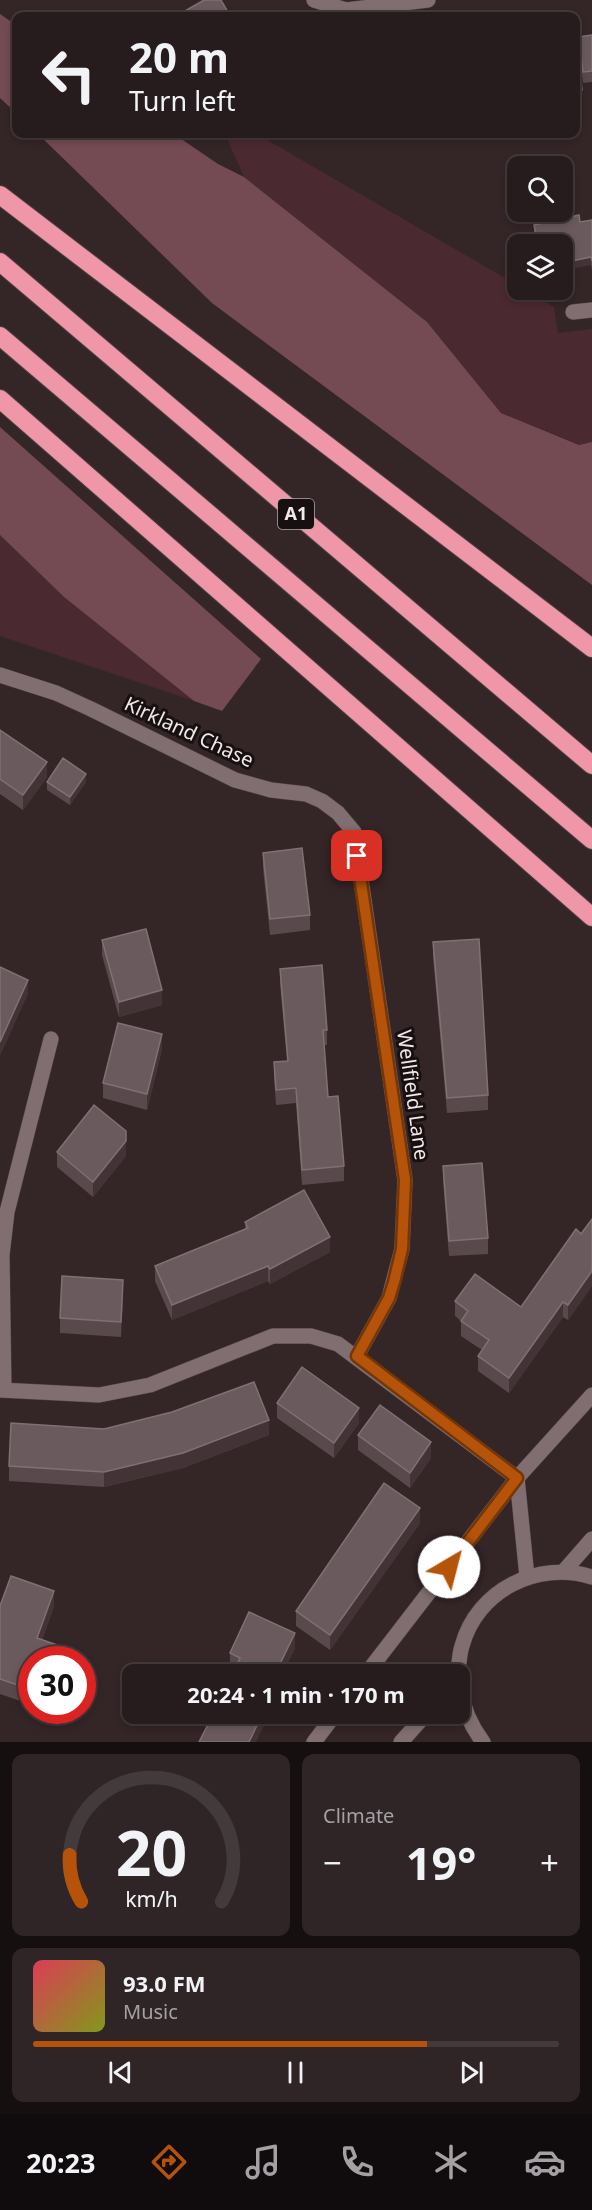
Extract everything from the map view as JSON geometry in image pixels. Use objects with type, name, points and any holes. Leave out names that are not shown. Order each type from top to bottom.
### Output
[{"type":"highway","points":[[0,195],[592,648]]},
{"type":"highway","name":"A1","points":[[0,262],[592,765]]},
{"type":"highway","points":[[0,336],[592,840]]},
{"type":"highway","points":[[0,399],[592,917]]},
{"type":"street","points":[[314,0],[346,10],[428,0]]},
{"type":"street","points":[[573,312],[592,309]]},
{"type":"street","name":"Kirkland Chase","points":[[0,675],[83,705],[235,780],[322,801],[338,813],[354,832]]},
{"type":"street","name":"Wellfield Lane","points":[[354,832],[405,1180],[402,1249],[389,1298],[357,1356]]},
{"type":"street","points":[[51,1039],[7,1212],[2,1254],[2,1390],[99,1395],[150,1385],[273,1336],[311,1336],[338,1344],[517,1478],[526,1577]]},
{"type":"street","points":[[374,1664],[517,1478],[592,1395]]},
{"type":"street","points":[[578,1573],[592,1539]]},
{"type":"street","points":[[459,1664],[462,1646],[476,1616],[498,1593],[526,1577],[578,1573],[592,1565]]},
{"type":"street","points":[[470,1722],[483,1742]]},
{"type":"street","points":[[314,1742],[328,1724]]},
{"type":"street","points":[[401,1742],[417,1724]]},
{"type":"shaded area","points":[[0,14],[12,22],[12,109],[0,98]]},
{"type":"shaded area","points":[[42,138],[180,138],[218,164],[244,177],[427,322],[501,413],[579,445],[592,442],[592,585],[212,303]]},
{"type":"shaded area","points":[[227,138],[264,138],[507,279],[507,300],[542,300],[554,307],[558,333],[592,329],[592,442],[580,445],[501,413],[427,322],[244,177]]},
{"type":"shaded area","points":[[0,427],[261,659],[222,711],[194,701],[64,597],[0,535]]},
{"type":"shaded area","points":[[0,535],[64,597],[194,701],[0,636]]},
{"type":"building","points":[[204,0],[221,0],[228,12],[183,12]]},
{"type":"building","points":[[592,35],[592,71],[583,72],[580,37]]},
{"type":"building","points":[[579,215],[580,222],[592,220],[592,261],[591,257],[573,261],[573,234],[536,234],[534,225],[548,222],[573,222],[573,216]]},
{"type":"building","points":[[0,730],[47,762],[23,795],[0,779]]},
{"type":"building","points":[[63,758],[86,774],[70,797],[47,782]]},
{"type":"building","points":[[302,848],[310,915],[270,919],[263,853]]},
{"type":"building","points":[[146,929],[162,990],[119,1002],[102,940]]},
{"type":"building","points":[[479,939],[488,1095],[447,1098],[433,942]]},
{"type":"building","points":[[322,965],[327,1030],[323,1030],[328,1097],[338,1096],[344,1166],[302,1170],[296,1088],[276,1090],[274,1062],[288,1061],[280,969]]},
{"type":"building","points":[[0,967],[28,980],[0,1042]]},
{"type":"building","points":[[118,1023],[162,1034],[147,1094],[103,1083]]},
{"type":"building","points":[[94,1105],[126,1131],[126,1141],[93,1182],[57,1152]]},
{"type":"building","points":[[482,1163],[488,1238],[449,1241],[443,1166]]},
{"type":"building","points":[[304,1190],[330,1237],[270,1269],[268,1266],[172,1305],[155,1266],[248,1228],[245,1222]]},
{"type":"building","points":[[592,1219],[592,1271],[568,1305],[563,1302],[509,1378],[478,1356],[489,1340],[461,1321],[468,1311],[455,1301],[475,1274],[521,1307],[576,1229],[581,1234]]},
{"type":"building","points":[[62,1276],[123,1280],[121,1322],[60,1318]]},
{"type":"building","points":[[302,1367],[359,1408],[334,1443],[277,1403]]},
{"type":"building","points":[[254,1382],[269,1420],[183,1453],[104,1472],[9,1466],[11,1423],[104,1429],[172,1412]]},
{"type":"building","points":[[380,1405],[431,1442],[410,1473],[358,1435]]},
{"type":"building","points":[[384,1483],[420,1508],[330,1635],[296,1611]]},
{"type":"building","points":[[11,1576],[54,1591],[37,1638],[60,1646],[18,1646],[18,1685],[0,1679],[0,1606]]},
{"type":"building","points":[[249,1612],[295,1633],[280,1664],[237,1664],[240,1658],[230,1653]]},
{"type":"building","points":[[208,1724],[258,1724],[249,1742],[199,1742]]},
{"type":"route","points":[[357,856],[405,1180],[402,1249],[394,1282],[389,1298],[357,1356],[517,1478],[449,1567]]}]
